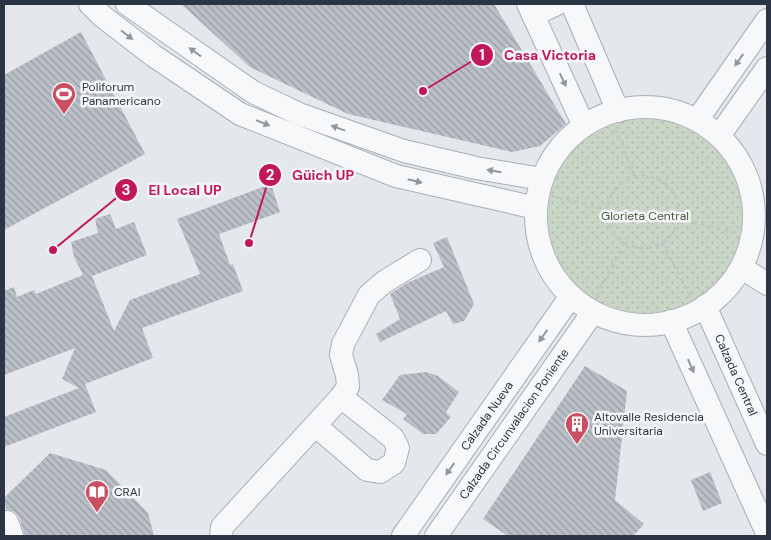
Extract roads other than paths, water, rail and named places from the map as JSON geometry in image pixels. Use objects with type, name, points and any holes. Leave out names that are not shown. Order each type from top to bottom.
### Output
[{"type":"street","points":[[127,4],[253,92],[299,114],[404,151],[476,168],[539,194]]},
{"type":"street","points":[[557,4],[531,10],[584,126]]},
{"type":"street","points":[[572,4],[613,112]]},
{"type":"street","points":[[94,5],[154,56],[240,114],[396,176],[539,194]]},
{"type":"street","points":[[697,120],[767,20]]},
{"type":"street","points":[[719,136],[767,68]]},
{"type":"street","points":[[240,114],[253,92]]},
{"type":"street","points":[[755,242],[723,291],[701,308],[671,321],[644,325],[627,323],[591,311],[571,296],[550,270],[541,251],[536,230],[539,194],[552,159],[584,126],[613,112],[644,107],[672,110],[697,120],[719,136],[732,150],[742,166],[749,183],[755,242],[767,284]]},
{"type":"street","points":[[221,536],[222,527],[316,426],[348,387],[347,375],[341,355],[343,344],[370,295],[384,282],[420,260]]},
{"type":"street","name":"Calzada Nueva","points":[[403,536],[571,296]]},
{"type":"street","name":"Calzada Central","points":[[701,308],[767,444]]},
{"type":"street","name":"Calzada Circunvalacion Poniente","points":[[436,536],[591,311]]},
{"type":"street","points":[[671,321],[767,533]]},
{"type":"street","points":[[316,426],[367,470],[380,472],[394,463],[398,448],[393,438],[341,397]]},
{"type":"place","name":"Casa Victoria","points":[[423,91]]},
{"type":"place","name":"Poliforum Panamericano","points":[[64,115]]},
{"type":"place","name":"Güich UP","points":[[249,243]]},
{"type":"place","name":"El Local UP","points":[[53,250]]},
{"type":"place","name":"Altovalle Residencia Universitaria","points":[[577,445]]},
{"type":"place","name":"CRAI","points":[[97,513]]},
{"type":"park label","name":"Glorieta Central","points":[[645,216]]}]
